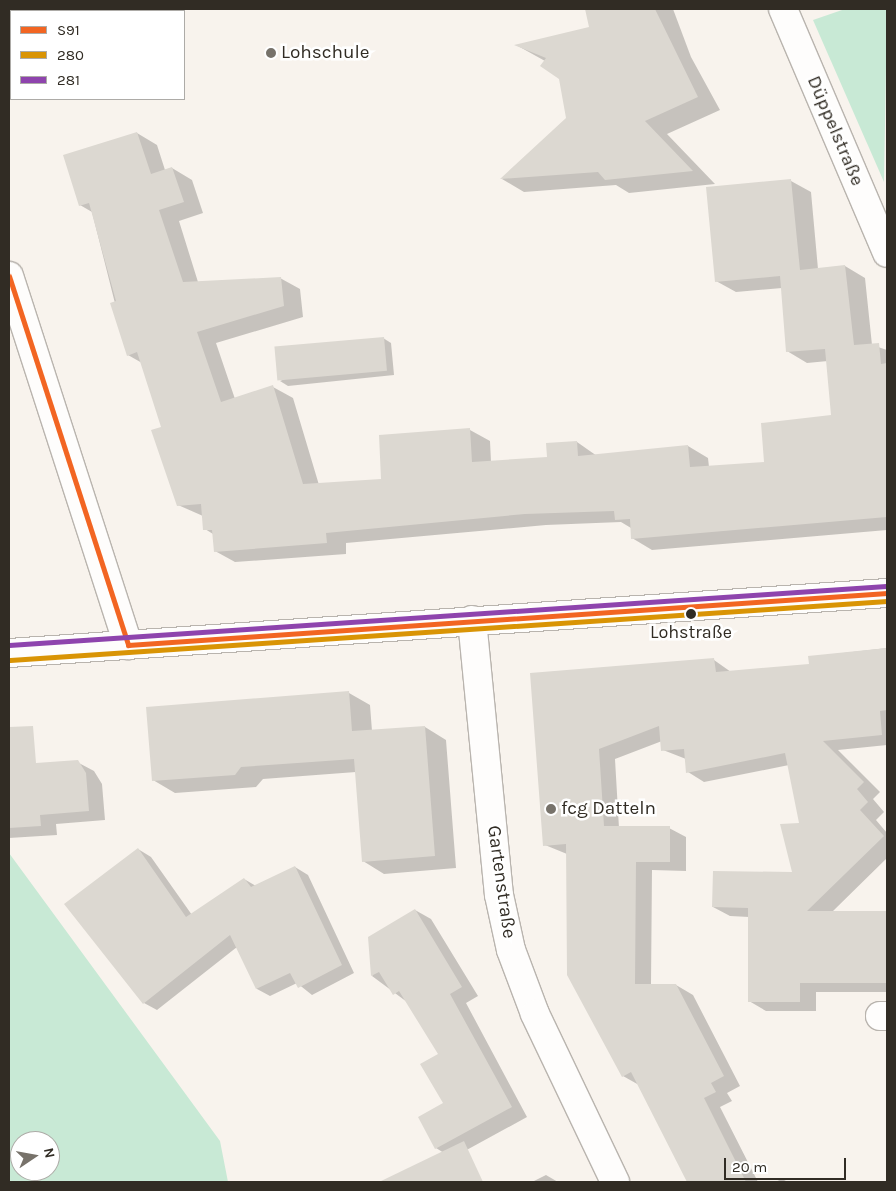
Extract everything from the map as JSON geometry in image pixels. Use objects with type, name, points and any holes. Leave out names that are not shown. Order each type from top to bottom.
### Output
[{"type":"street","name":"Düppelstraße","points":[[783,9],[887,253]]},
{"type":"street","points":[[9,276],[128,645]]},
{"type":"street","points":[[9,653],[887,593]]},
{"type":"street","name":"Gartenstraße","points":[[472,620],[499,895],[511,950],[535,1014],[615,1182]]},
{"type":"green space","points":[[845,9],[887,9],[884,182],[813,20]]},
{"type":"green space","points":[[9,853],[220,1141],[228,1182],[9,1182]]},
{"type":"building","points":[[585,9],[655,9],[698,97],[645,121],[693,171],[605,180],[598,172],[500,179],[566,118],[559,79],[540,66],[546,58],[514,45],[589,27]]},
{"type":"building","points":[[137,132],[151,174],[172,167],[184,202],[159,210],[183,282],[281,277],[284,306],[197,332],[221,402],[273,385],[303,484],[381,479],[379,435],[470,428],[472,462],[547,457],[546,443],[577,441],[578,456],[688,445],[690,467],[764,462],[761,423],[831,415],[825,349],[786,352],[780,276],[715,282],[706,187],[791,179],[800,270],[845,265],[854,345],[879,343],[881,364],[887,363],[887,517],[631,539],[630,519],[615,520],[614,511],[525,514],[326,533],[327,543],[214,552],[212,530],[203,530],[201,504],[177,506],[151,430],[161,427],[137,352],[127,356],[110,303],[116,301],[89,203],[79,206],[63,155]]},
{"type":"building","points":[[384,337],[387,371],[277,380],[274,347]]},
{"type":"building","points":[[887,648],[887,710],[880,711],[882,735],[823,741],[864,782],[857,789],[868,802],[860,810],[884,836],[807,911],[887,911],[887,983],[800,983],[800,1002],[748,1002],[748,908],[712,907],[713,871],[792,872],[780,824],[799,823],[785,753],[686,773],[684,749],[661,751],[659,726],[599,749],[604,826],[670,826],[670,862],[636,862],[635,984],[676,984],[724,1076],[711,1083],[716,1092],[704,1098],[746,1182],[687,1182],[631,1072],[622,1077],[567,975],[566,844],[543,846],[530,673],[714,658],[716,672],[809,664],[808,656]]},
{"type":"building","points":[[349,691],[352,731],[425,726],[435,856],[362,862],[354,759],[241,767],[235,775],[152,781],[146,707]]},
{"type":"building","points":[[33,726],[36,763],[78,760],[86,773],[89,811],[40,815],[41,826],[9,828],[9,727]]},
{"type":"building","points":[[138,848],[186,917],[244,878],[251,887],[295,866],[342,965],[298,988],[290,973],[256,989],[230,935],[143,1004],[64,904]]},
{"type":"building","points":[[415,909],[462,987],[450,994],[512,1107],[435,1149],[418,1117],[443,1103],[420,1064],[438,1054],[399,991],[393,995],[379,972],[371,976],[368,937]]},
{"type":"building","points":[[464,1141],[483,1182],[379,1182]]},
{"type":"transit line","name":"S91","points":[[9,276],[128,645]]},
{"type":"transit line","name":"281","points":[[9,645],[886,586]]},
{"type":"transit line","name":"S91","points":[[128,645],[887,593]]},
{"type":"transit line","name":"280","points":[[10,660],[887,601]]},
{"type":"place","name":"Lohschule","points":[[271,53]]},
{"type":"place","name":"Lohstraße","points":[[691,614]]},
{"type":"place","name":"fcg Datteln","points":[[551,809]]}]
